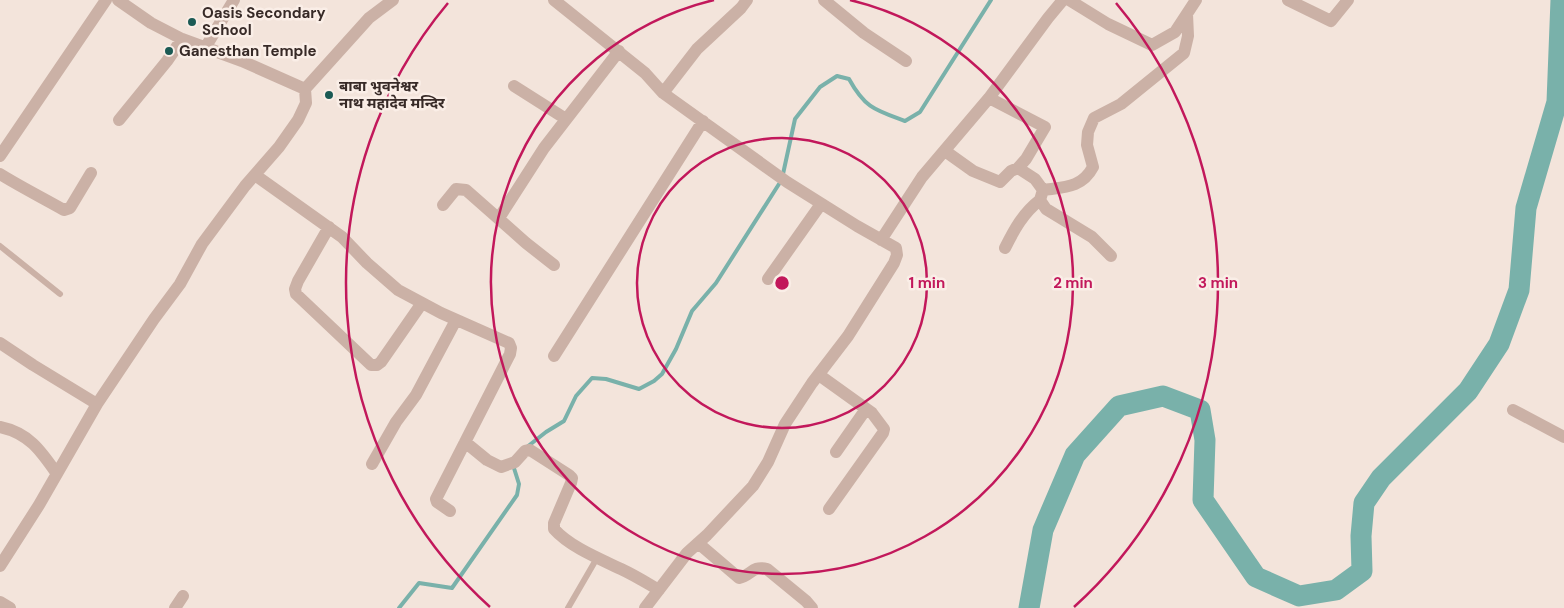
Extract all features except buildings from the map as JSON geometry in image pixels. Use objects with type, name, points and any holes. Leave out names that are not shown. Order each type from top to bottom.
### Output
[{"type":"street","points":[[0,156],[106,0]]},
{"type":"street","points":[[118,0],[152,23],[182,39],[242,61],[305,88]]},
{"type":"street","points":[[205,48],[234,0]]},
{"type":"street","points":[[0,566],[57,474],[97,404],[180,284],[202,244],[279,147],[298,120],[306,103],[305,88],[369,18],[393,0]]},
{"type":"street","points":[[554,0],[619,51],[663,93],[787,182],[896,248],[894,263],[848,336],[812,383],[785,424],[768,462],[753,486],[687,553],[646,608]]},
{"type":"street","points":[[663,93],[697,49],[741,8],[747,0]]},
{"type":"street","points":[[824,0],[864,33],[906,61]]},
{"type":"street","points":[[881,240],[922,177],[989,98],[1063,0]]},
{"type":"street","points":[[1069,0],[1108,24],[1152,45],[1175,32],[1196,0]]},
{"type":"street","points":[[1288,0],[1331,21],[1348,0]]},
{"type":"street","points":[[1005,248],[1029,208],[1042,195],[1072,185],[1087,177],[1093,167],[1087,145],[1088,132],[1094,118],[1121,104],[1184,54],[1188,36],[1187,14]]},
{"type":"street","points":[[119,120],[168,61],[182,39]]},
{"type":"street","points":[[500,218],[544,148],[619,51]]},
{"type":"street","points":[[514,86],[566,118]]},
{"type":"street","points":[[945,151],[973,171],[1000,182],[1026,159],[1045,127],[989,98]]},
{"type":"street","points":[[554,356],[703,121]]},
{"type":"street","points":[[1018,168],[1035,179],[1046,209],[1092,237],[1111,256]]},
{"type":"street","points":[[0,174],[25,190],[64,210],[70,208],[90,173]]},
{"type":"street","points":[[255,175],[342,237],[367,263],[398,290],[456,320],[509,343],[511,348],[510,354],[436,499],[437,502],[450,512]]},
{"type":"street","points":[[443,205],[456,189],[462,188],[466,190],[554,265]]},
{"type":"street","points":[[768,279],[822,204]]},
{"type":"street","points":[[329,227],[298,281],[296,294],[371,365],[377,365],[381,362],[422,303]]},
{"type":"street","points":[[372,464],[396,422],[416,395],[456,320]]},
{"type":"street","points":[[0,343],[97,404]]},
{"type":"street","points":[[819,375],[866,409],[882,424],[884,429],[829,509]]},
{"type":"street","points":[[836,452],[866,409]]},
{"type":"street","points":[[1513,410],[1564,437]]},
{"type":"street","points":[[0,427],[14,430],[38,447],[57,474]]},
{"type":"street","points":[[465,442],[487,460],[501,466],[515,462],[525,451],[530,450],[569,475],[572,478],[571,483],[554,523],[554,530],[597,558],[659,590]]},
{"type":"street","points":[[698,543],[739,578],[743,578],[754,568],[767,569],[812,608]]},
{"type":"street","points":[[175,608],[183,596]]},
{"type":"street","points":[[0,602],[10,608]]},
{"type":"lane","points":[[0,246],[60,294]]},
{"type":"lane","points":[[568,608],[597,558]]},
{"type":"waterway","points":[[783,174],[795,119],[820,87],[837,76],[849,79],[860,96],[872,107],[905,121],[920,112],[991,0]]},
{"type":"waterway","points":[[1029,608],[1043,530],[1075,455],[1119,406],[1163,396],[1200,410],[1205,440],[1203,500],[1256,577],[1299,596],[1336,590],[1362,571],[1361,536],[1364,503],[1381,478],[1468,391],[1499,344],[1519,290],[1526,208],[1557,102],[1561,0]]},
{"type":"waterway","points":[[527,447],[564,421],[576,396],[592,378],[606,379],[639,389],[662,374],[676,349],[692,311],[716,283],[779,184]]},
{"type":"waterway","points":[[399,608],[419,583],[452,588],[517,495],[519,484],[513,465]]},
{"type":"place","name":"Oasis Secondary School","points":[[192,22]]},
{"type":"place","name":"Ganesthan Temple","points":[[169,51]]},
{"type":"place","name":"बाबा भुवनेश्वर नाथ महादेव मन्दिर","points":[[329,95]]}]
